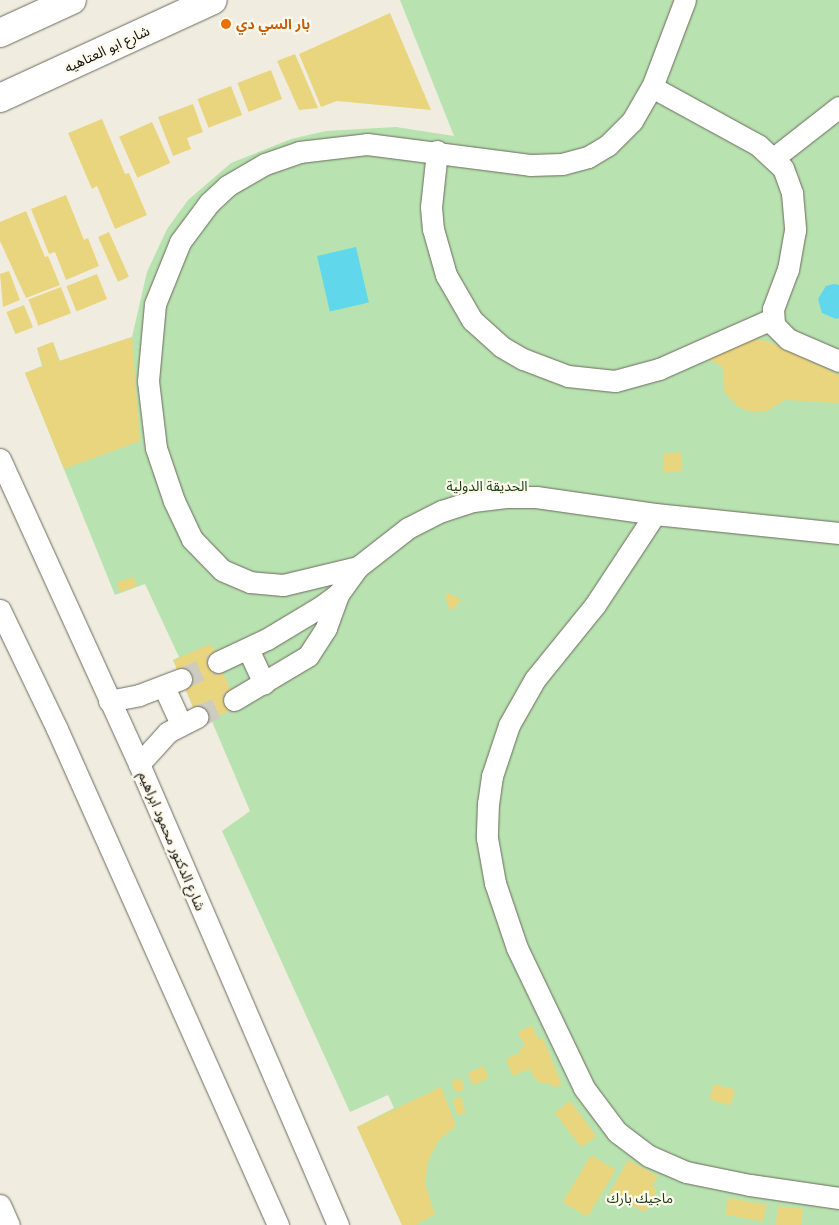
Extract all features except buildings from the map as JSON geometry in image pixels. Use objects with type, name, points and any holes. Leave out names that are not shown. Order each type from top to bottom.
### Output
[{"type":"main road","points":[[0,33],[72,0]]},
{"type":"main road","name":"شارع ابو العتاهيه","points":[[0,98],[213,0]]},
{"type":"street","points":[[358,567],[282,585],[266,585],[234,577],[200,551],[174,501],[156,448],[148,381],[155,304],[169,264],[194,222],[227,186],[246,173],[299,152],[335,146],[367,144],[437,150],[530,165],[562,164],[599,152],[621,134],[652,88],[685,0]]},
{"type":"street","points":[[652,88],[775,157],[789,180],[795,230],[788,269],[772,319],[782,336],[839,361]]},
{"type":"street","points":[[775,157],[839,107]]},
{"type":"street","points":[[437,150],[431,207],[433,229],[446,275],[472,320],[502,347],[523,359],[568,376],[615,381],[659,369],[772,319]]},
{"type":"street","name":"شارع الدكتور محمود ابراهيم","points":[[0,459],[139,764],[338,1225]]},
{"type":"street","points":[[234,700],[264,684],[308,656],[326,628],[339,594],[358,567],[408,528],[442,511],[474,501],[506,496],[536,497],[655,514],[839,533]]},
{"type":"street","points":[[655,514],[595,604],[536,679],[509,725],[495,768],[488,803],[487,838],[495,883],[517,948],[580,1080],[593,1104],[617,1132],[649,1156],[686,1172],[750,1185],[839,1198]]},
{"type":"street","points":[[218,662],[286,629],[339,594]]},
{"type":"street","points":[[0,610],[57,729],[278,1225]]},
{"type":"street","points":[[248,649],[264,684]]},
{"type":"street","points":[[109,701],[173,683],[189,721],[157,741],[139,764]]},
{"type":"street","points":[[0,1206],[9,1225]]},
{"type":"green space","name":"الحديقة الدولية","points":[[400,0],[839,0],[839,1225],[402,1225],[357,1127],[394,1108],[388,1095],[350,1112],[222,831],[250,811],[211,719],[200,724],[173,660],[179,657],[145,584],[115,595],[25,373],[42,366],[37,348],[53,342],[60,361],[132,337],[147,272],[167,229],[188,200],[231,163],[291,139],[326,131],[396,127],[454,136]]},
{"type":"water","points":[[356,247],[369,303],[330,312],[317,256]]},
{"type":"water","points":[[839,285],[839,318],[836,319],[822,313],[818,299],[826,286]]},
{"type":"tunnel","points":[[181,679],[218,662]]},
{"type":"tunnel","points":[[197,717],[234,700]]},
{"type":"place","name":"بار السي دي","points":[[226,24]]},
{"type":"park label","name":"ماجيك بارك","points":[[640,1198]]}]
